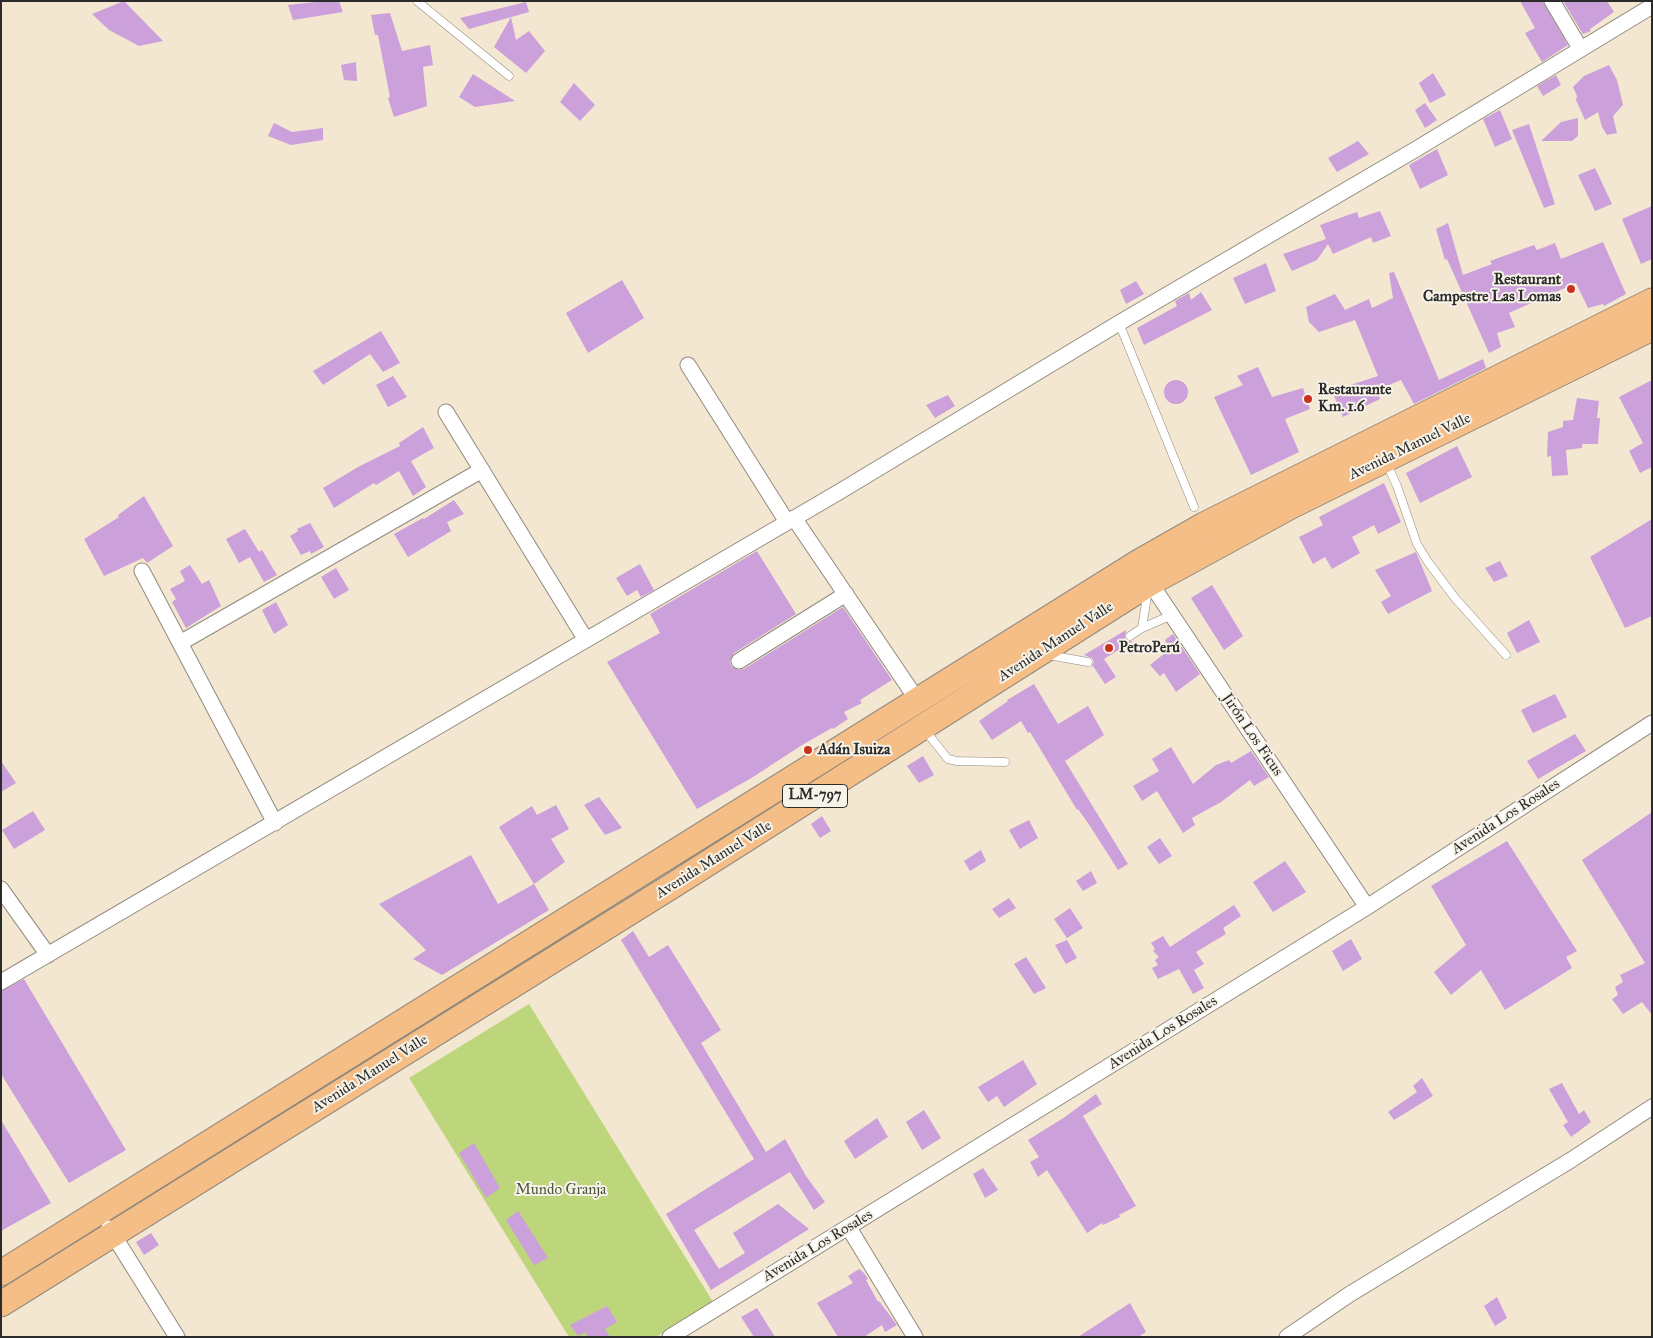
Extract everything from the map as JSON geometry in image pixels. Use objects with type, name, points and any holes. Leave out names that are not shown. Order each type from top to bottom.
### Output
[{"type":"main road","name":"Avenida Manuel Valle","points":[[1,1304],[675,884],[1038,654],[1106,609],[1144,572],[1204,525],[1652,301]]},
{"type":"main road","name":"Avenida Manuel Valle","points":[[1,1274],[918,701],[1144,572],[1291,506],[1652,328]]},
{"type":"street","points":[[1552,1],[1580,48]]},
{"type":"street","points":[[1,982],[791,520],[1119,322],[1418,148],[1652,6]]},
{"type":"street","points":[[688,365],[791,520],[846,594],[918,701]]},
{"type":"street","points":[[446,412],[586,640]]},
{"type":"street","points":[[180,644],[482,470]]},
{"type":"street","points":[[142,571],[275,823]]},
{"type":"street","name":"Jirón Los Ficus","points":[[1144,572],[1368,907]]},
{"type":"street","points":[[739,661],[846,594]]},
{"type":"street","name":"Avenida Los Rosales","points":[[670,1337],[1368,907],[1652,723]]},
{"type":"street","points":[[1,889],[48,955]]},
{"type":"street","points":[[1287,1337],[1350,1294],[1571,1160],[1652,1107]]},
{"type":"street","points":[[101,1212],[177,1337]]},
{"type":"street","points":[[849,1228],[915,1337]]},
{"type":"lane","points":[[417,1],[510,76]]},
{"type":"lane","points":[[1119,322],[1194,507]]},
{"type":"lane","points":[[1385,460],[1397,486],[1417,544],[1428,562],[1455,598],[1506,655]]},
{"type":"lane","points":[[1142,628],[1144,572]]},
{"type":"lane","points":[[1130,636],[1142,628],[1172,616]]},
{"type":"lane","points":[[1038,654],[1088,662]]},
{"type":"lane","points":[[924,727],[948,759],[956,761],[1005,762]]},
{"type":"green space","name":"Mundo Granja","points":[[529,1004],[713,1302],[656,1337],[569,1337],[409,1078]]},
{"type":"building","points":[[124,1],[163,41],[139,46],[109,30],[92,14]]},
{"type":"building","points":[[339,1],[343,12],[293,20],[288,5]]},
{"type":"building","points":[[1520,1],[1543,1],[1568,45],[1542,62],[1525,33],[1535,28]]},
{"type":"building","points":[[1563,1],[1607,1],[1614,12],[1590,29],[1591,31],[1583,34]]},
{"type":"building","points":[[526,2],[529,12],[469,29],[460,18]]},
{"type":"building","points":[[390,13],[402,51],[430,45],[433,65],[423,67],[427,106],[394,117],[388,98],[390,97],[378,35],[375,35],[371,15]]},
{"type":"building","points":[[511,17],[516,40],[529,31],[545,51],[526,73],[494,47]]},
{"type":"building","points":[[356,62],[357,81],[344,80],[341,65]]},
{"type":"building","points":[[1609,65],[1617,80],[1623,105],[1613,116],[1617,133],[1607,135],[1602,127],[1598,112],[1585,120],[1576,100],[1577,96],[1573,87],[1584,76]]},
{"type":"building","points":[[1433,73],[1446,95],[1430,103],[1419,83]]},
{"type":"building","points":[[473,74],[515,101],[475,107],[459,97]]},
{"type":"building","points":[[1556,75],[1561,85],[1543,96],[1537,86]]},
{"type":"building","points":[[574,83],[595,105],[580,121],[560,102]]},
{"type":"building","points":[[1425,103],[1437,120],[1425,128],[1415,110]]},
{"type":"building","points":[[1500,110],[1512,139],[1495,147],[1483,119]]},
{"type":"building","points":[[1578,118],[1578,136],[1572,141],[1541,141],[1561,122]]},
{"type":"building","points":[[274,123],[292,132],[323,128],[323,140],[291,145],[268,136]]},
{"type":"building","points":[[1529,124],[1555,204],[1544,208],[1512,130]]},
{"type":"building","points":[[1358,141],[1369,154],[1337,172],[1328,158]]},
{"type":"building","points":[[1437,149],[1448,175],[1420,189],[1409,165]]},
{"type":"building","points":[[1595,168],[1612,204],[1595,211],[1578,175]]},
{"type":"building","points":[[1652,206],[1652,259],[1641,264],[1622,219]]},
{"type":"building","points":[[1380,211],[1391,236],[1373,243],[1371,237],[1333,254],[1328,244],[1317,260],[1292,271],[1283,254],[1326,239],[1320,225],[1357,212],[1359,218]]},
{"type":"building","points":[[1448,223],[1463,275],[1492,264],[1490,261],[1534,245],[1537,250],[1555,243],[1561,259],[1603,242],[1626,294],[1604,306],[1603,304],[1588,308],[1576,283],[1509,313],[1515,327],[1497,333],[1501,347],[1489,353],[1447,259],[1445,260],[1436,229]]},
{"type":"building","points":[[1266,263],[1276,291],[1245,304],[1233,278]]},
{"type":"building","points":[[1394,272],[1439,380],[1483,359],[1486,368],[1414,404],[1401,380],[1377,390],[1380,399],[1343,417],[1332,391],[1378,376],[1355,320],[1319,332],[1309,322],[1306,307],[1335,294],[1345,310],[1369,299],[1372,308],[1393,298],[1389,273]]},
{"type":"building","points":[[622,280],[644,318],[588,353],[566,313]]},
{"type":"building","points":[[1136,281],[1144,294],[1126,304],[1120,290]]},
{"type":"building","points":[[1201,292],[1212,310],[1144,345],[1137,328],[1177,306],[1175,301],[1189,293],[1191,300]]},
{"type":"building","points":[[381,331],[400,363],[383,372],[370,354],[323,385],[313,371]]},
{"type":"building","points":[[1258,367],[1272,397],[1303,388],[1310,409],[1285,419],[1299,452],[1251,475],[1214,397],[1243,385],[1237,376]]},
{"type":"building","points":[[393,376],[407,397],[388,407],[376,385]]},
{"type":"building","points":[[1176,380],[1185,383],[1188,392],[1185,401],[1176,404],[1167,401],[1164,392],[1167,383]]},
{"type":"building","points":[[1652,380],[1652,467],[1640,473],[1629,451],[1643,443],[1619,397]]},
{"type":"building","points":[[948,395],[955,406],[935,418],[926,405]]},
{"type":"building","points":[[1577,398],[1599,401],[1597,418],[1600,418],[1598,444],[1582,444],[1582,448],[1566,450],[1568,475],[1552,476],[1551,456],[1547,457],[1548,432],[1563,427],[1563,421],[1573,420]]},
{"type":"building","points":[[423,427],[434,448],[411,461],[426,487],[413,496],[399,471],[376,485],[374,483],[334,508],[323,488],[358,467],[400,446],[399,443]]},
{"type":"building","points":[[1457,446],[1472,477],[1420,503],[1406,473]]},
{"type":"building","points":[[1384,483],[1401,522],[1378,534],[1374,525],[1352,537],[1360,553],[1332,569],[1325,557],[1313,564],[1299,537],[1323,525],[1319,517]]},
{"type":"building","points":[[144,496],[173,546],[147,563],[143,558],[104,576],[84,539],[119,517],[118,515]]},
{"type":"building","points":[[454,500],[464,514],[447,522],[451,531],[408,557],[394,534],[424,519]]},
{"type":"building","points":[[1652,519],[1652,616],[1625,628],[1590,557]]},
{"type":"building","points":[[310,523],[324,547],[311,554],[310,551],[301,555],[290,536],[298,531],[297,529]]},
{"type":"building","points":[[245,529],[259,552],[262,550],[277,575],[264,582],[250,557],[239,563],[226,539]]},
{"type":"building","points":[[757,551],[796,614],[734,653],[730,661],[731,666],[739,670],[744,669],[843,607],[892,680],[860,700],[862,703],[844,712],[848,719],[833,729],[802,745],[753,777],[697,809],[607,662],[660,633],[650,614]]},
{"type":"building","points":[[1416,552],[1432,591],[1388,614],[1381,602],[1391,596],[1375,570]]},
{"type":"building","points":[[1500,561],[1508,576],[1494,582],[1485,568]]},
{"type":"building","points":[[640,564],[654,590],[641,597],[637,590],[627,596],[616,578]]},
{"type":"building","points":[[190,565],[202,584],[209,580],[221,606],[186,628],[172,602],[176,599],[170,589],[185,581],[180,571]]},
{"type":"building","points":[[336,568],[349,590],[334,599],[321,577]]},
{"type":"building","points":[[1212,585],[1243,636],[1224,650],[1191,598]]},
{"type":"building","points":[[276,602],[288,625],[274,634],[262,610]]},
{"type":"building","points":[[1529,620],[1540,642],[1517,653],[1507,633]]},
{"type":"building","name":"PetroPerú","points":[[1126,630],[1125,639],[1133,641],[1104,659],[1116,677],[1105,684],[1093,666],[1091,667],[1094,662],[1092,658],[1084,655]]},
{"type":"building","points":[[1173,634],[1200,674],[1176,692],[1164,673],[1160,676],[1150,665],[1170,649],[1165,640]]},
{"type":"building","points":[[1034,684],[1058,724],[1088,706],[1104,735],[1065,761],[1128,864],[1118,870],[1090,826],[1077,810],[1030,732],[1028,733],[1021,721],[992,740],[979,721],[1007,700]]},
{"type":"building","points":[[1555,694],[1567,717],[1533,733],[1521,710]]},
{"type":"building","points":[[1575,734],[1586,751],[1538,779],[1527,761]]},
{"type":"building","points":[[1171,747],[1193,784],[1216,765],[1229,760],[1231,763],[1251,751],[1269,777],[1254,786],[1250,780],[1221,802],[1192,818],[1195,825],[1183,833],[1157,791],[1142,801],[1133,786],[1159,771],[1152,759]]},
{"type":"building","points":[[923,756],[934,775],[919,783],[907,766]]},
{"type":"building","points":[[1,761],[16,783],[1,792]]},
{"type":"building","points":[[599,797],[622,828],[605,835],[584,805]]},
{"type":"building","points":[[556,805],[569,829],[551,839],[565,862],[534,884],[499,827],[532,806],[537,815]]},
{"type":"building","points":[[33,811],[45,830],[14,849],[2,830]]},
{"type":"building","points":[[1652,812],[1652,1015],[1642,1002],[1623,1014],[1612,999],[1618,995],[1615,987],[1623,982],[1620,975],[1645,963],[1582,860]]},
{"type":"building","points":[[822,816],[831,831],[820,838],[811,824]]},
{"type":"building","points":[[1029,820],[1038,838],[1020,849],[1009,830]]},
{"type":"building","points":[[1160,838],[1172,856],[1159,864],[1147,847]]},
{"type":"building","points":[[1507,841],[1577,951],[1566,957],[1572,968],[1505,1010],[1481,970],[1451,995],[1434,972],[1466,945],[1431,886]]},
{"type":"building","points":[[981,850],[986,861],[970,871],[964,861]]},
{"type":"building","points":[[471,855],[498,904],[534,884],[549,910],[442,975],[413,959],[426,950],[379,904]]},
{"type":"building","points":[[1285,861],[1306,892],[1273,912],[1253,882]]},
{"type":"building","points":[[1091,871],[1097,883],[1083,891],[1076,881]]},
{"type":"building","points":[[1009,898],[1016,908],[999,918],[992,909]]},
{"type":"building","points":[[1234,905],[1241,916],[1223,928],[1226,934],[1196,952],[1204,964],[1194,970],[1204,988],[1193,994],[1179,969],[1158,979],[1152,968],[1158,965],[1155,960],[1159,957],[1153,951],[1155,949],[1151,943],[1163,936],[1170,947]]},
{"type":"building","points":[[1070,908],[1083,928],[1067,938],[1054,919]]},
{"type":"building","points":[[633,931],[649,957],[668,945],[721,1030],[701,1043],[766,1152],[785,1139],[806,1176],[825,1202],[814,1210],[790,1172],[694,1230],[719,1269],[745,1253],[733,1233],[778,1204],[809,1229],[711,1290],[666,1214],[754,1159],[621,940]]},
{"type":"building","points":[[1351,939],[1362,959],[1343,971],[1332,951]]},
{"type":"building","points":[[1067,940],[1077,958],[1066,964],[1055,945]]},
{"type":"building","points":[[1026,957],[1046,988],[1034,994],[1014,964]]},
{"type":"building","points":[[24,979],[126,1150],[69,1183],[1,1074],[1,991]]},
{"type":"building","points":[[1023,1060],[1037,1084],[1004,1107],[997,1096],[988,1102],[978,1087]]},
{"type":"building","points":[[1422,1078],[1433,1096],[1394,1120],[1388,1112],[1417,1092],[1413,1086]]},
{"type":"building","points":[[1562,1083],[1579,1114],[1584,1110],[1591,1122],[1571,1137],[1563,1125],[1568,1122],[1549,1089]]},
{"type":"building","points":[[1096,1094],[1102,1104],[1083,1116],[1136,1206],[1119,1215],[1120,1217],[1103,1225],[1102,1223],[1087,1233],[1047,1170],[1038,1177],[1030,1162],[1039,1157],[1028,1140],[1065,1117]]},
{"type":"building","points":[[924,1110],[941,1138],[922,1150],[906,1122]]},
{"type":"building","points":[[877,1118],[888,1137],[855,1159],[844,1141]]},
{"type":"building","points":[[1,1120],[51,1203],[1,1231]]},
{"type":"building","points":[[474,1143],[500,1188],[486,1198],[459,1153]]},
{"type":"building","points":[[983,1168],[998,1190],[985,1198],[973,1174]]},
{"type":"building","points":[[518,1211],[548,1258],[534,1265],[506,1220]]},
{"type":"building","points":[[151,1233],[159,1245],[144,1255],[136,1242]]},
{"type":"building","points":[[859,1269],[868,1279],[866,1280],[878,1302],[897,1325],[885,1332],[882,1325],[864,1337],[838,1337],[817,1303],[853,1283],[848,1276]]},
{"type":"building","points":[[1497,1297],[1507,1318],[1495,1326],[1484,1306]]},
{"type":"building","points":[[1130,1303],[1146,1332],[1138,1337],[1078,1337]]},
{"type":"building","points":[[607,1306],[617,1322],[605,1329],[610,1337],[588,1337],[585,1332],[578,1336],[570,1325]]},
{"type":"building","points":[[757,1308],[775,1337],[754,1337],[741,1317]]},
{"type":"place","name":"Restaurant Campestre Las Lomas","points":[[1571,289]]},
{"type":"place","name":"Restaurante Km. 1.6","points":[[1308,399]]},
{"type":"place","name":"PetroPerú","points":[[1109,648]]},
{"type":"place","name":"Adán Isuiza","points":[[808,750]]}]
